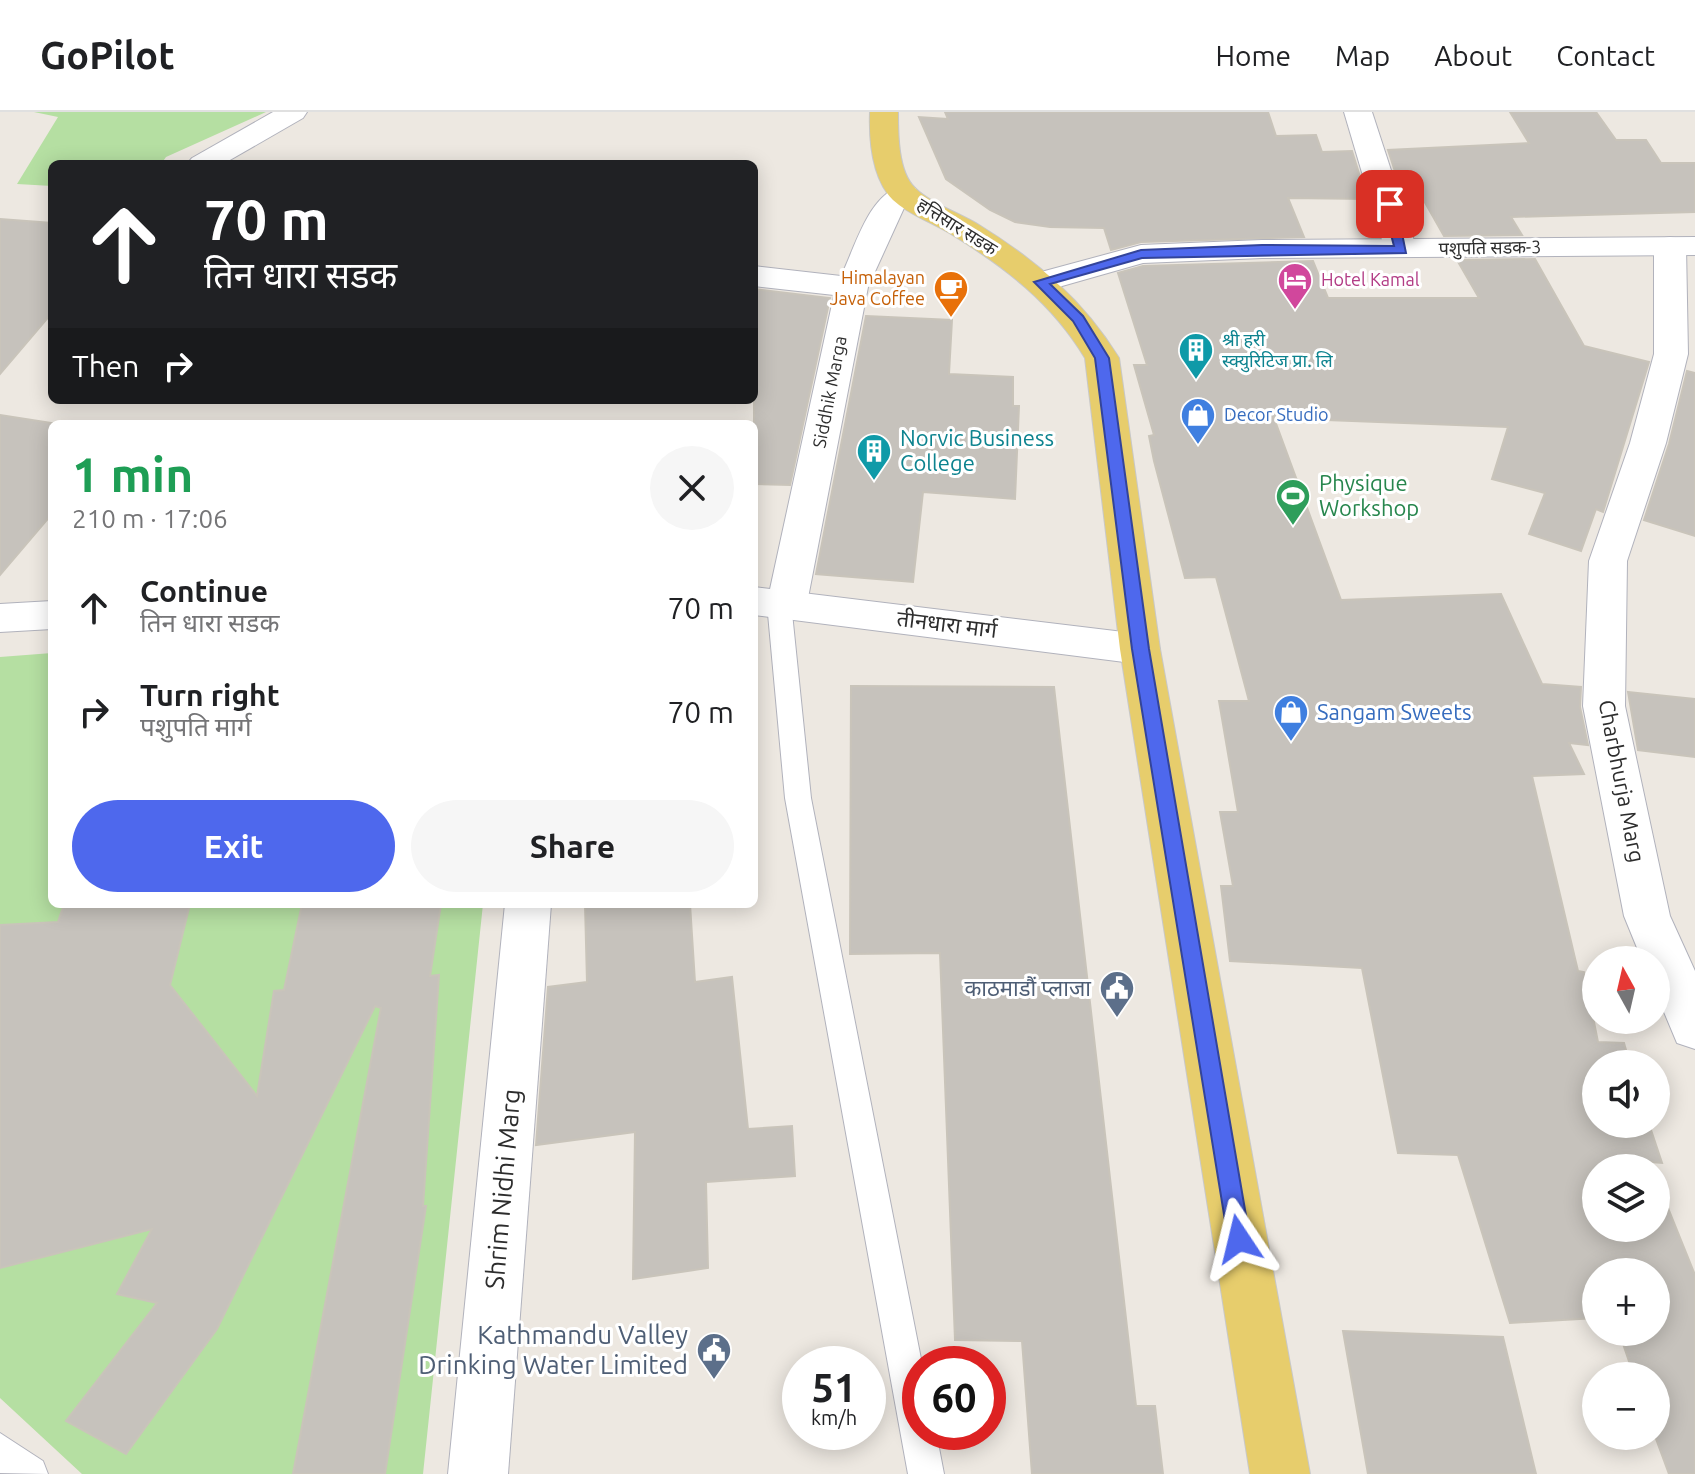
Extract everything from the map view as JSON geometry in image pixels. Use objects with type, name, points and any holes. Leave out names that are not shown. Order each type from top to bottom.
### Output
[{"type":"main road","name":"हत्तिसार सडक","points":[[884,112],[887,158],[893,177],[904,194],[1041,282],[1078,318],[1102,358],[1140,649],[1280,1474]]},
{"type":"street","points":[[209,160],[293,112]]},
{"type":"street","points":[[1358,112],[1401,250]]},
{"type":"street","name":"Siddhik Marga","points":[[773,602],[852,287],[891,203],[904,194]]},
{"type":"street","name":"पशुपति सडक-3","points":[[1041,282],[1141,254],[1262,249],[1682,246]]},
{"type":"street","name":"Charbhurja Marg","points":[[1682,246],[1671,354],[1648,443],[1608,561],[1604,706],[1647,916],[1695,1027]]},
{"type":"street","points":[[758,276],[852,287]]},
{"type":"street","name":"तीनधारा मार्ग","points":[[773,602],[1140,649]]},
{"type":"street","points":[[0,618],[48,615]]},
{"type":"street","name":"Shrim Nidhi Marg","points":[[478,1474],[528,908]]},
{"type":"lane","points":[[773,602],[798,798],[926,1474]]},
{"type":"lane","points":[[0,1451],[30,1474]]},
{"type":"green space","points":[[34,112],[266,112],[164,160],[48,160],[48,186],[17,184],[58,117]]},
{"type":"green space","points":[[48,653],[48,908],[483,908],[423,1474],[82,1474],[0,1398],[0,657]]},
{"type":"building","points":[[945,112],[1268,112],[1276,136],[1316,135],[1322,152],[1352,151],[1367,199],[1288,198],[1304,237],[1141,242],[1111,250],[1104,228],[1050,227],[1015,222],[990,210],[946,179],[919,117],[948,119]]},
{"type":"building","points":[[1510,112],[1596,112],[1616,140],[1646,140],[1661,163],[1695,163],[1695,212],[1511,217],[1522,235],[1444,236],[1423,199],[1404,199],[1388,150],[1529,143]]},
{"type":"building","points":[[0,219],[48,223],[48,318],[0,374]]},
{"type":"building","points":[[1535,259],[1584,346],[1649,362],[1603,512],[1596,509],[1581,551],[1529,534],[1545,493],[1492,479],[1508,427],[1274,418],[1341,600],[1501,594],[1542,684],[1581,687],[1580,707],[1588,745],[1569,743],[1584,774],[1532,776],[1578,971],[1582,972],[1582,1034],[1596,1034],[1598,1042],[1624,1043],[1626,1050],[1582,1050],[1582,1138],[1654,1138],[1659,1154],[1582,1154],[1582,1242],[1670,1242],[1670,1213],[1695,1275],[1695,1474],[1669,1474],[1660,1450],[1670,1450],[1670,1362],[1629,1362],[1624,1346],[1670,1346],[1670,1258],[1582,1258],[1582,1319],[1510,1323],[1458,1155],[1398,1153],[1362,968],[1230,961],[1221,886],[1233,886],[1220,812],[1238,812],[1219,701],[1249,701],[1216,577],[1185,578],[1154,461],[1149,436],[1154,435],[1134,365],[1147,365],[1118,273],[1143,266],[1313,261],[1328,298],[1479,298],[1457,260]]},
{"type":"building","points":[[758,289],[830,298],[790,485],[758,484],[758,420],[754,420],[754,404],[758,404]]},
{"type":"building","points":[[866,316],[952,320],[949,374],[1013,377],[1013,406],[1019,406],[1015,499],[923,492],[913,582],[816,574]]},
{"type":"building","points":[[1687,371],[1695,373],[1695,536],[1644,520],[1669,444]]},
{"type":"building","points":[[0,415],[48,422],[48,519],[0,575]]},
{"type":"building","points":[[851,686],[1054,687],[1136,1406],[1155,1406],[1163,1474],[1032,1474],[1022,1341],[955,1340],[940,953],[850,954]]},
{"type":"building","points":[[1628,692],[1695,699],[1695,757],[1638,750]]},
{"type":"building","points":[[63,908],[189,908],[170,985],[257,1096],[274,991],[284,990],[301,908],[440,908],[430,976],[439,975],[423,1206],[426,1206],[385,1474],[293,1474],[381,1008],[375,1006],[217,1329],[126,1454],[66,1421],[157,1303],[117,1294],[152,1229],[0,1268],[0,925],[58,922]]},
{"type":"building","points":[[585,908],[690,908],[695,982],[732,977],[748,1129],[792,1126],[795,1176],[706,1182],[708,1268],[633,1279],[635,1132],[536,1145],[548,987],[587,982]]},
{"type":"building","points":[[1343,1331],[1503,1337],[1536,1474],[1368,1474]]},
{"type":"place","name":"Hotel Kamal","points":[[1295,311]]},
{"type":"place","name":"Himalayan Java Coffee","points":[[951,319]]},
{"type":"place","name":"श्री हरी स्क्युरिटिज प्रा. लि","points":[[1196,381]]},
{"type":"place","name":"Decor Studio","points":[[1198,446]]},
{"type":"place","name":"Norvic Business College","points":[[874,482]]},
{"type":"place","name":"Physique Workshop","points":[[1293,527]]},
{"type":"place","name":"Sangam Sweets","points":[[1291,743]]},
{"type":"place","name":"काठमाडौं प्लाजा","points":[[1117,1019]]},
{"type":"place","name":"Kathmandu Valley Drinking Water Limited","points":[[714,1381]]},
{"type":"route","points":[[1239,1239],[1140,649],[1102,358],[1078,318],[1041,282],[1141,254],[1262,249],[1401,250],[1390,204]]}]
